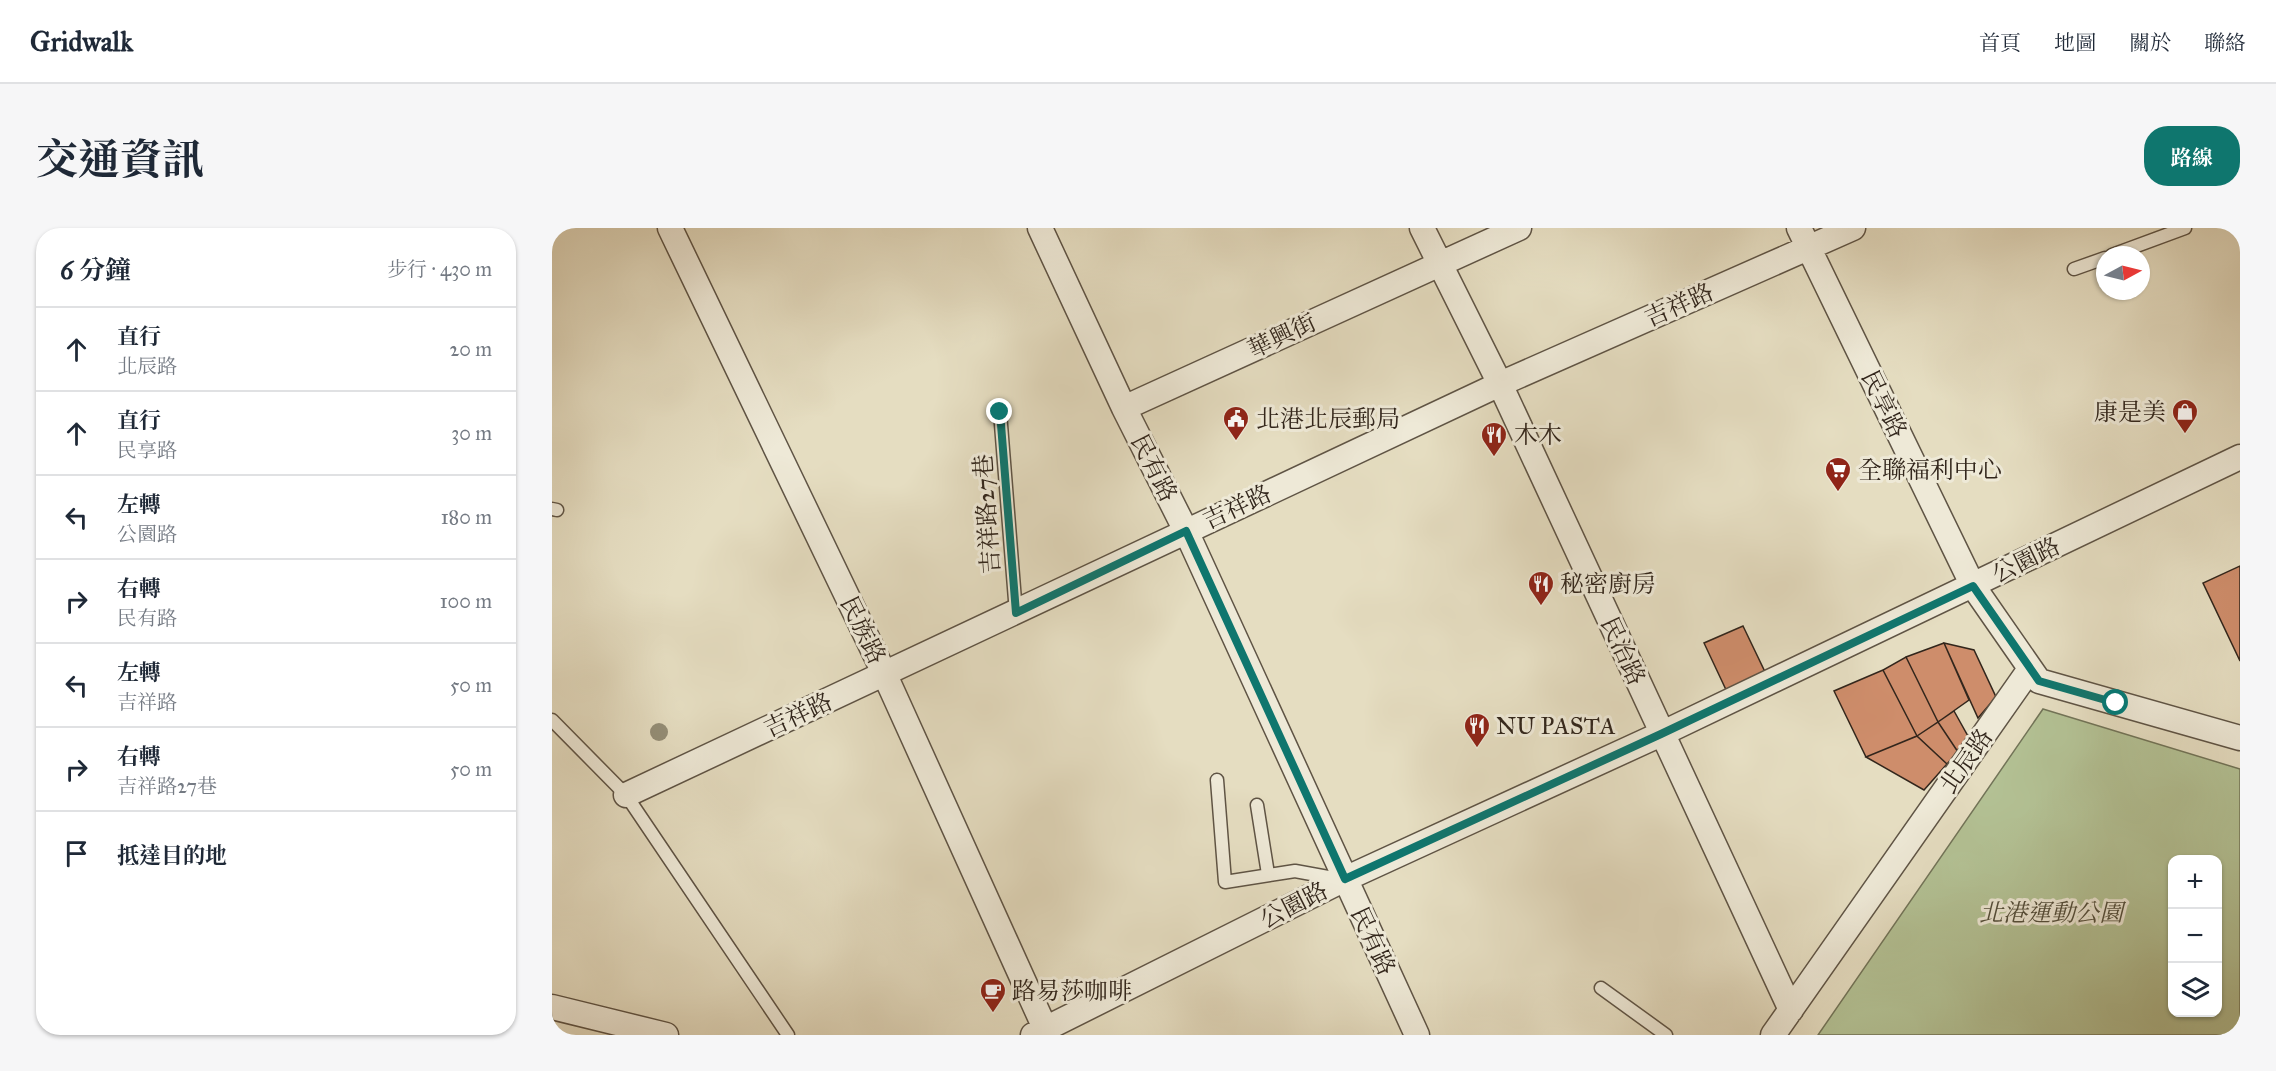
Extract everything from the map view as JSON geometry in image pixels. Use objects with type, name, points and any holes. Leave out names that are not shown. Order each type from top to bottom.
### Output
[{"type":"street","name":"民族路","points":[[670,228],[885,675],[1042,1033]]},
{"type":"street","name":"民有路","points":[[1040,228],[1124,408],[1186,531],[1417,1035]]},
{"type":"street","name":"民治路","points":[[1422,228],[1500,384],[1791,1010]]},
{"type":"street","name":"華興街","points":[[1124,408],[1519,228]]},
{"type":"street","name":"吉祥路","points":[[626,795],[885,675],[1804,238],[1853,228]]},
{"type":"street","name":"民享路","points":[[1804,238],[1973,586],[2030,669]]},
{"type":"street","name":"公園路","points":[[1042,1033],[1345,879],[1661,734],[2240,457]]},
{"type":"street","points":[[2030,669],[2039,681],[2240,738]]},
{"type":"street","name":"北辰路","points":[[1773,1035],[2030,669]]},
{"type":"street","points":[[552,1007],[666,1035]]},
{"type":"lane","points":[[2137,246],[2186,228]]},
{"type":"lane","points":[[2074,269],[2096,261]]},
{"type":"lane","name":"吉祥路27巷","points":[[1000,412],[1016,613]]},
{"type":"lane","points":[[552,720],[626,795],[788,1035]]},
{"type":"lane","points":[[1217,780],[1225,882],[1295,871],[1345,879]]},
{"type":"lane","points":[[1257,806],[1268,874]]},
{"type":"lane","points":[[1601,988],[1666,1035]]},
{"type":"green space","name":"北港運動公園","points":[[2043,709],[2240,769],[2240,1035],[1818,1035]]},
{"type":"building","points":[[2240,566],[2240,661],[2203,583]]},
{"type":"building","points":[[1743,626],[1766,674],[1728,694],[1704,643]]},
{"type":"building","points":[[1944,643],[1974,650],[1996,697],[1978,718]]},
{"type":"building","points":[[1944,643],[1969,700],[1938,722],[1906,657]]},
{"type":"building","points":[[1906,657],[1938,722],[1917,736],[1883,670]]},
{"type":"building","points":[[1883,670],[1917,736],[1866,757],[1834,691]]},
{"type":"building","points":[[1954,711],[1969,738],[1958,752],[1938,722]]},
{"type":"building","points":[[1938,722],[1958,752],[1947,764],[1917,736]]},
{"type":"building","points":[[1917,736],[1947,764],[1924,790],[1866,757]]},
{"type":"place","name":"康是美","points":[[2185,435]]},
{"type":"place","name":"北港北辰郵局","points":[[1236,442]]},
{"type":"place","name":"木木","points":[[1494,458]]},
{"type":"place","name":"全聯福利中心","points":[[1838,493]]},
{"type":"place","name":"秘密廚房","points":[[1541,607]]},
{"type":"place","name":"NU PASTA","points":[[1477,749]]},
{"type":"place","name":"路易莎咖啡","points":[[993,1014]]},
{"type":"route","points":[[1000,412],[1016,613],[1186,531],[1345,879],[1661,734],[1973,586],[2039,681],[2116,703]]}]
